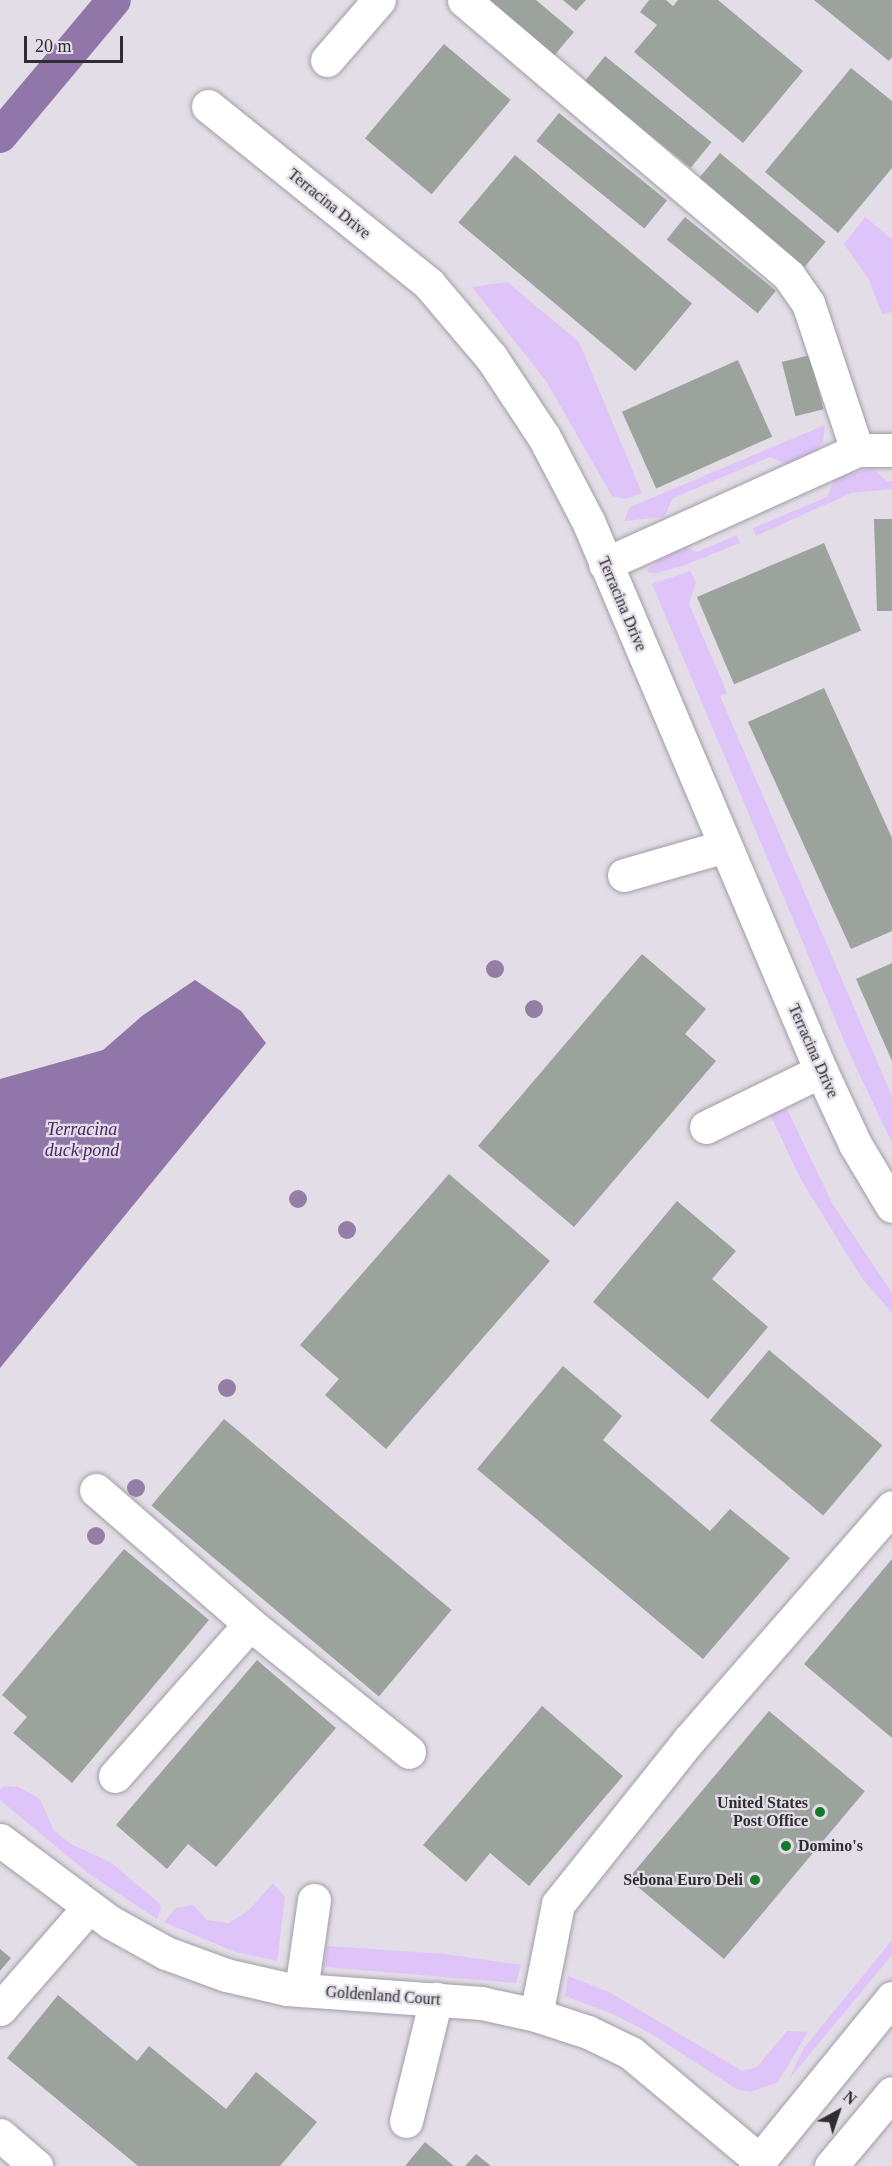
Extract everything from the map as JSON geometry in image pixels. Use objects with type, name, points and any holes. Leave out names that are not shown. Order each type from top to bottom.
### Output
[{"type":"street","points":[[327,60],[379,0]]},
{"type":"street","points":[[464,0],[789,276],[808,303],[857,450]]},
{"type":"street","name":"Terracina Drive","points":[[208,106],[429,284],[491,357],[544,437],[588,521],[821,1071],[855,1144],[892,1206]]},
{"type":"street","points":[[605,564],[857,450],[892,450]]},
{"type":"street","points":[[624,875],[725,846]]},
{"type":"street","points":[[706,1127],[821,1071]]},
{"type":"street","points":[[96,1490],[250,1624],[409,1752]]},
{"type":"street","points":[[536,2014],[558,1904],[689,1740],[892,1507]]},
{"type":"street","points":[[115,1776],[250,1624]]},
{"type":"street","name":"Goldenland Court","points":[[0,1840],[89,1907],[166,1953],[226,1975],[301,1990],[482,2003],[536,2014],[588,2032],[631,2053],[758,2164]]},
{"type":"street","points":[[301,1990],[314,1900]]},
{"type":"street","points":[[0,2009],[89,1907]]},
{"type":"street","points":[[758,2164],[892,1998]]},
{"type":"street","points":[[406,2121],[436,2000]]},
{"type":"street","points":[[831,2166],[892,2093]]},
{"type":"street","points":[[0,2135],[36,2166]]},
{"type":"shaded area","points":[[865,217],[892,239],[892,312],[882,314],[869,280],[844,244]]},
{"type":"shaded area","points":[[507,282],[579,342],[642,493],[626,499],[612,496],[546,381],[472,287]]},
{"type":"shaded area","points":[[825,425],[823,441],[815,452],[788,465],[770,457],[673,498],[664,517],[624,521],[630,507]]},
{"type":"shaded area","points":[[872,468],[887,481],[892,481],[892,489],[851,493],[756,536],[753,528],[827,497],[835,478]]},
{"type":"shaded area","points":[[737,535],[740,543],[685,565],[655,574],[646,571],[678,544],[697,552]]},
{"type":"shaded area","points":[[690,571],[696,582],[689,604],[727,693],[720,696],[892,1096],[892,1143],[848,1050],[652,584]]},
{"type":"shaded area","points":[[787,1109],[832,1203],[892,1293],[892,1313],[861,1277],[800,1178],[770,1114]]},
{"type":"shaded area","points":[[5,1786],[18,1787],[40,1799],[54,1831],[71,1844],[110,1862],[159,1903],[161,1908],[157,1919],[88,1873],[0,1800],[0,1790]]},
{"type":"shaded area","points":[[273,1883],[285,1897],[277,1961],[235,1952],[164,1922],[176,1908],[193,1905],[207,1920],[229,1923],[249,1910]]},
{"type":"shaded area","points":[[892,1940],[892,1955],[789,2079],[804,2048]]},
{"type":"shaded area","points":[[327,1946],[445,1954],[521,1965],[516,1983],[324,1967]]},
{"type":"shaded area","points":[[568,1976],[609,1992],[742,2071],[757,2067],[787,2031],[808,2032],[778,2082],[751,2092],[738,2090],[655,2036],[613,2014],[565,1996]]},
{"type":"water","name":"Terracina duck pond","points":[[195,980],[241,1011],[266,1043],[0,1368],[0,1079],[103,1050],[142,1016]]},
{"type":"building","points":[[485,0],[536,0],[574,32],[553,57]]},
{"type":"building","points":[[563,0],[586,0],[576,11]]},
{"type":"building","points":[[649,0],[666,0],[673,6],[678,0],[718,0],[803,71],[743,143],[634,52],[657,25],[640,12]]},
{"type":"building","points":[[814,0],[892,0],[892,57],[889,61]]},
{"type":"building","points":[[444,44],[511,100],[432,194],[365,138]]},
{"type":"building","points":[[605,56],[711,142],[691,168],[584,82]]},
{"type":"building","points":[[851,68],[892,101],[892,168],[838,233],[765,172]]},
{"type":"building","points":[[559,113],[667,200],[644,228],[536,141]]},
{"type":"building","points":[[720,153],[826,242],[804,268],[698,179]]},
{"type":"building","points":[[515,155],[692,303],[635,371],[458,222]]},
{"type":"building","points":[[685,217],[776,291],[758,313],[667,240]]},
{"type":"building","points":[[810,355],[824,409],[795,416],[782,362]]},
{"type":"building","points":[[738,360],[772,437],[656,488],[622,412]]},
{"type":"building","points":[[874,519],[892,519],[892,611],[877,611]]},
{"type":"building","points":[[824,543],[861,630],[734,684],[697,597]]},
{"type":"building","points":[[824,688],[892,838],[892,931],[851,949],[748,722]]},
{"type":"building","points":[[642,954],[706,1009],[685,1034],[716,1061],[574,1227],[478,1146]]},
{"type":"building","points":[[892,963],[892,1061],[856,979]]},
{"type":"building","points":[[449,1174],[550,1261],[386,1449],[325,1395],[339,1379],[300,1345]]},
{"type":"building","points":[[677,1201],[736,1251],[712,1279],[768,1327],[708,1399],[593,1302]]},
{"type":"building","points":[[769,1350],[882,1445],[823,1516],[710,1420]]},
{"type":"building","points":[[563,1366],[622,1416],[603,1440],[710,1531],[730,1509],[790,1558],[703,1659],[477,1469]]},
{"type":"building","points":[[224,1419],[452,1610],[379,1696],[151,1506]]},
{"type":"building","points":[[124,1549],[209,1620],[72,1783],[13,1733],[27,1717],[2,1695]]},
{"type":"building","points":[[892,1559],[892,1738],[804,1664]]},
{"type":"building","points":[[257,1660],[336,1728],[216,1867],[188,1844],[167,1869],[116,1825]]},
{"type":"building","points":[[542,1706],[623,1776],[529,1886],[490,1853],[466,1882],[423,1845]]},
{"type":"building","points":[[769,1711],[865,1791],[724,1959],[628,1879]]},
{"type":"building","points":[[0,1949],[11,1958],[0,1971]]},
{"type":"building","points":[[58,1995],[137,2061],[149,2046],[226,2109],[256,2072],[317,2122],[280,2166],[138,2166],[7,2058]]},
{"type":"building","points":[[425,2142],[454,2166],[405,2166]]},
{"type":"building","points":[[476,2154],[491,2166],[465,2166]]},
{"type":"waterway","points":[[0,136],[114,0]]},
{"type":"place","name":"United States Post Office","points":[[820,1812]]},
{"type":"place","name":"Domino's","points":[[786,1846]]},
{"type":"place","name":"Sebona Euro Deli","points":[[755,1880]]}]
